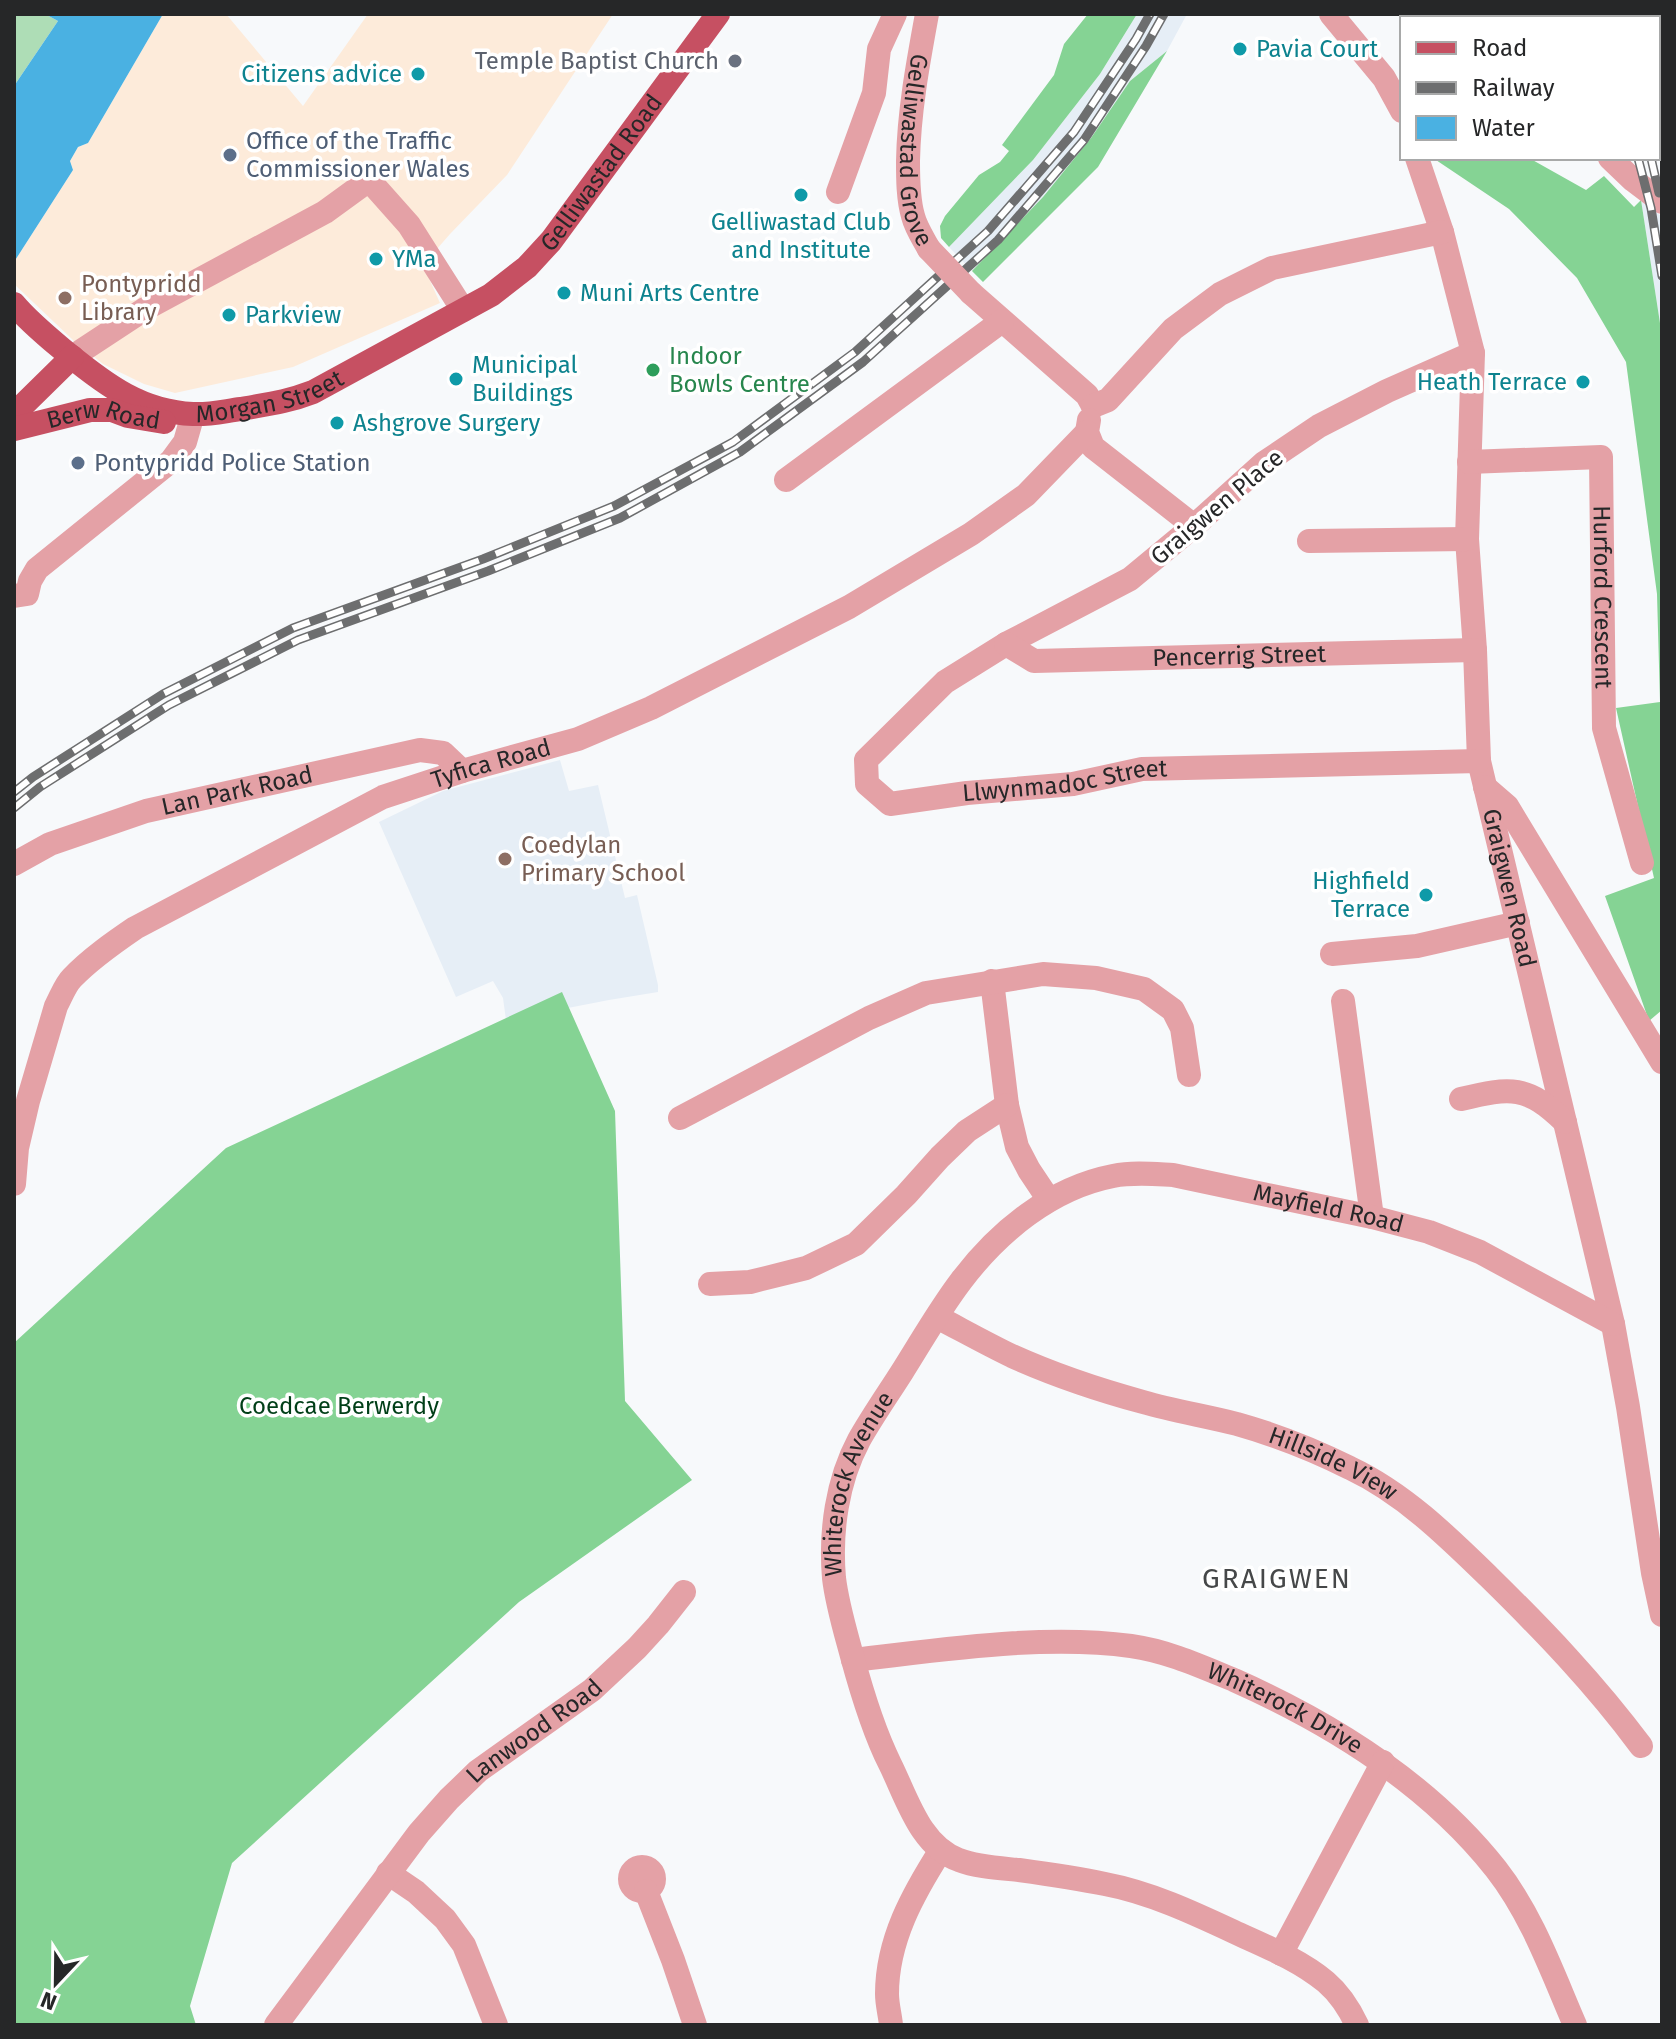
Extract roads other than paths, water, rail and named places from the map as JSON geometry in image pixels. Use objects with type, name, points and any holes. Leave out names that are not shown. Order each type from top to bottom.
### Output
[{"type":"main road","name":"Gelliwastad Road","points":[[463,310],[491,295],[527,267],[551,241],[718,14]]},
{"type":"main road","points":[[14,304],[28,321],[72,357]]},
{"type":"main road","name":"Morgan Street","points":[[72,357],[116,391],[160,408],[193,414],[286,402],[299,397],[463,310]]},
{"type":"main road","name":"Berw Road","points":[[14,414],[72,357]]},
{"type":"main road","name":"Berw Road","points":[[14,429],[90,410],[112,410],[162,422],[177,421],[193,414]]},
{"type":"street","points":[[838,192],[874,93],[879,49],[895,14]]},
{"type":"street","name":"Gelliwastad Grove","points":[[927,14],[910,118],[908,177],[912,214],[918,231],[929,249],[971,293],[1087,395],[1093,406]]},
{"type":"street","points":[[1331,14],[1384,78],[1400,107]]},
{"type":"street","name":"Graigwen Road","points":[[1418,160],[1442,232],[1473,353],[1467,539],[1479,761],[1613,1324],[1662,1615]]},
{"type":"street","points":[[1612,160],[1662,202]]},
{"type":"street","points":[[72,357],[145,309],[325,212],[369,180],[409,225],[463,310]]},
{"type":"street","points":[[1194,526],[1093,447],[1087,432],[1093,406],[1108,400],[1173,329],[1220,294],[1272,268],[1442,232]]},
{"type":"street","points":[[786,480],[1002,321]]},
{"type":"street","name":"Graigwen Place","points":[[1006,644],[1130,579],[1264,463],[1319,426],[1387,391],[1473,353]]},
{"type":"street","points":[[20,595],[37,569],[171,461],[185,442],[193,414]]},
{"type":"street","name":"Tyfica Road","points":[[14,1184],[17,1148],[28,1101],[56,1006],[71,979],[112,944],[135,928],[383,797],[578,739],[651,708],[849,607],[971,534],[1026,495],[1087,432]]},
{"type":"street","name":"Hurford Crescent","points":[[1469,462],[1601,457],[1604,728],[1642,863]]},
{"type":"street","points":[[1309,541],[1467,539]]},
{"type":"street","name":"Pencerrig Street","points":[[1006,644],[1034,661],[1475,650]]},
{"type":"street","name":"Llwynmadoc Street","points":[[1006,644],[945,682],[866,760],[867,784],[890,804],[967,793],[1073,784],[1142,769],[1479,761]]},
{"type":"street","name":"Lan Park Road","points":[[14,864],[50,844],[146,811],[420,750],[443,753],[462,771]]},
{"type":"street","points":[[1485,787],[1507,806],[1662,1062]]},
{"type":"street","points":[[1332,954],[1417,946],[1518,923]]},
{"type":"street","points":[[680,1118],[869,1018],[926,993],[1043,974],[1096,978],[1144,989],[1173,1010],[1182,1028],[1189,1075]]},
{"type":"street","points":[[992,981],[1007,1105],[1017,1147],[1029,1170],[1040,1206]]},
{"type":"street","points":[[1343,1001],[1372,1217]]},
{"type":"street","points":[[1461,1099],[1497,1091],[1516,1091],[1533,1096],[1565,1122]]},
{"type":"street","points":[[710,1284],[750,1282],[806,1268],[856,1244],[967,1131],[1007,1105]]},
{"type":"street","name":"Mayfield Road","points":[[1040,1206],[1077,1186],[1112,1176],[1143,1173],[1173,1175],[1429,1232],[1480,1252],[1613,1324]]},
{"type":"street","name":"Whiterock Avenue","points":[[941,1850],[924,1833],[884,1752],[864,1701],[834,1577],[836,1509],[845,1472],[858,1441],[937,1317],[962,1280],[989,1250],[1040,1206]]},
{"type":"street","name":"Hillside View","points":[[937,1317],[1009,1355],[1051,1372],[1145,1403],[1242,1426],[1303,1446],[1353,1469],[1389,1491],[1442,1533],[1526,1614],[1605,1699],[1641,1746]]},
{"type":"street","name":"Lanwood Road","points":[[276,2025],[419,1833],[468,1780],[592,1690],[647,1637],[684,1592]]},
{"type":"street","name":"Whiterock Drive","points":[[853,1660],[1033,1643],[1131,1646],[1177,1657],[1275,1698],[1383,1762],[1460,1828],[1496,1869],[1518,1902],[1538,1938],[1575,2025]]},
{"type":"street","points":[[1281,1954],[1383,1762]]},
{"type":"street","points":[[891,2025],[887,1994],[891,1957],[901,1922],[941,1850],[959,1860],[986,1866],[1110,1885],[1199,1916],[1281,1954],[1323,1979],[1348,2006],[1357,2025]]},
{"type":"street","points":[[388,1873],[416,1892],[445,1919],[464,1945],[496,2025]]},
{"type":"street","points":[[646,1891],[695,2025]]},
{"type":"water","points":[[45,14],[163,14],[88,143],[78,147],[70,161],[73,170],[14,262],[14,86],[58,21]]},
{"type":"railway","points":[[14,792],[163,694],[293,628],[483,559],[614,506],[733,442],[855,352],[988,231],[1074,132],[1150,14]]},
{"type":"railway","points":[[14,808],[40,787],[169,705],[298,640],[488,571],[620,518],[740,452],[863,362],[998,240],[1084,140],[1164,14]]},
{"type":"railway","points":[[1639,160],[1651,208],[1662,276]]},
{"type":"railway","points":[[1651,160],[1659,193]]},
{"type":"place","name":"Pavia Court","points":[[1240,49]]},
{"type":"place","name":"Temple Baptist Church","points":[[735,61]]},
{"type":"place","name":"Citizens advice","points":[[418,74]]},
{"type":"place","name":"Office of the Traffic Commissioner Wales","points":[[230,155]]},
{"type":"place","name":"Gelliwastad Club and Institute","points":[[801,195]]},
{"type":"place","name":"YMa","points":[[376,259]]},
{"type":"place","name":"Muni Arts Centre","points":[[564,293]]},
{"type":"place","name":"Pontypridd Library","points":[[65,298]]},
{"type":"place","name":"Parkview","points":[[229,315]]},
{"type":"place","name":"Indoor Bowls Centre","points":[[653,370]]},
{"type":"place","name":"Municipal Buildings","points":[[456,379]]},
{"type":"place","name":"Heath Terrace","points":[[1583,382]]},
{"type":"place","name":"Ashgrove Surgery","points":[[337,423]]},
{"type":"place","name":"Pontypridd Police Station","points":[[78,463]]},
{"type":"place","name":"Coedylan Primary School","points":[[505,859]]},
{"type":"place","name":"Highfield Terrace","points":[[1426,895]]},
{"type":"district","name":"GRAIGWEN","points":[[1277,1578]]},
{"type":"park label","name":"Coedcae Berwerdy","points":[[339,1406]]}]
